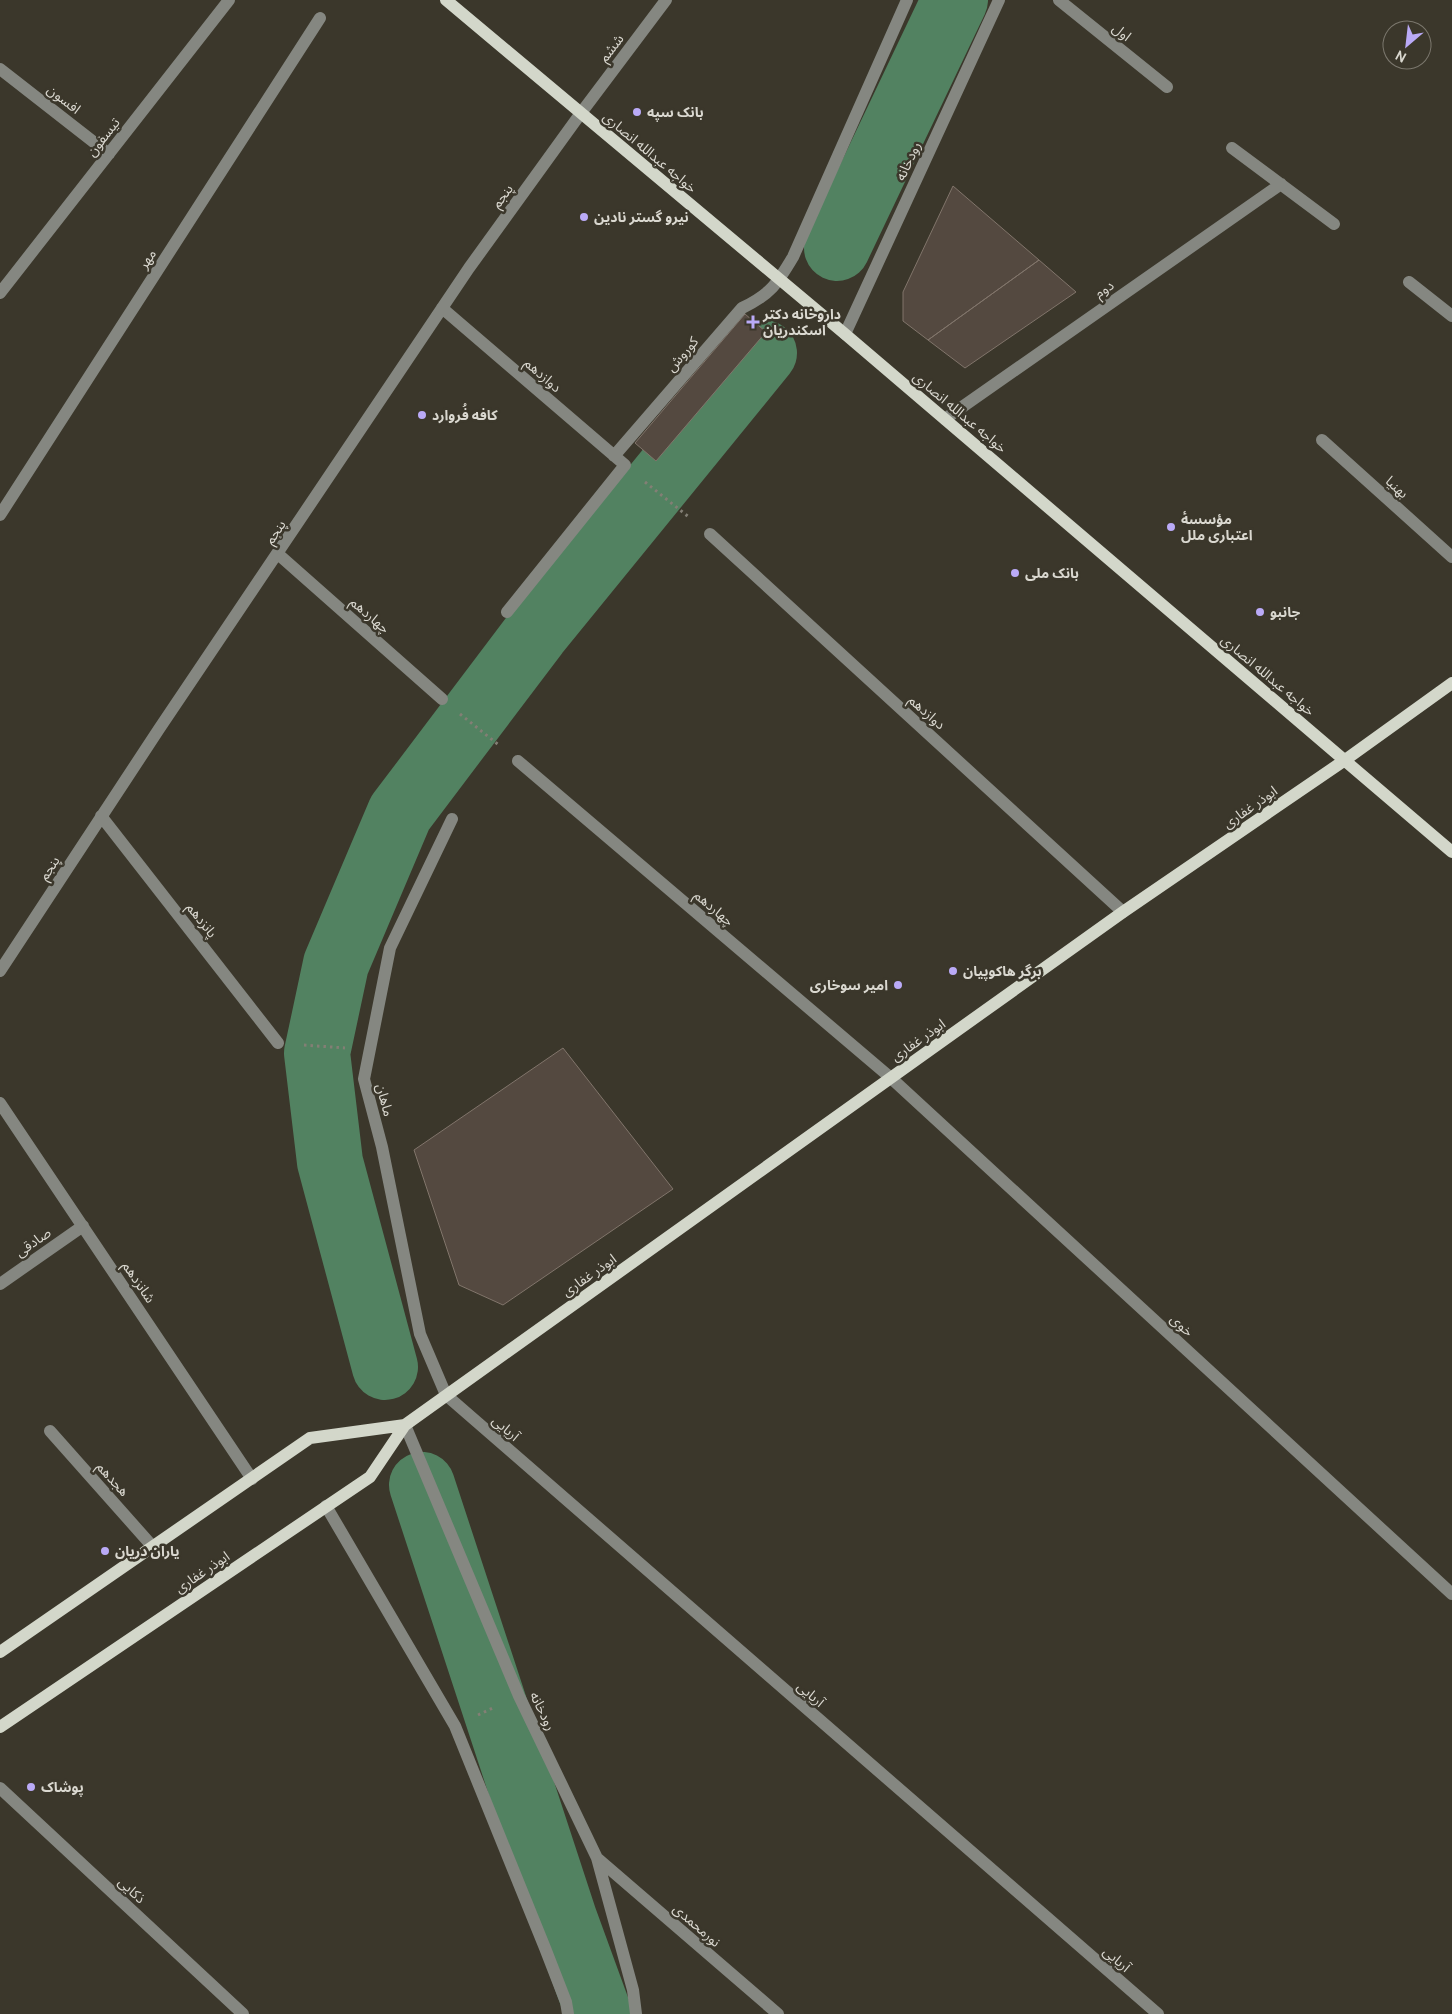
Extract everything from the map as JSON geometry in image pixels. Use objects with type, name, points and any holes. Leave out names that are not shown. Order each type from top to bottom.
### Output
[{"type":"main road","name":"خواجه عبدالله انصاری","points":[[446,0],[845,334],[1452,852]]},
{"type":"main road","name":"ابوذر غفاری","points":[[0,1727],[370,1477],[405,1425],[1123,912],[1452,683]]},
{"type":"main road","name":"ابوذر غفاری","points":[[0,1652],[310,1438],[405,1425]]},
{"type":"street","name":"تیسفون","points":[[0,293],[229,0]]},
{"type":"street","name":"ششم","points":[[581,113],[666,0]]},
{"type":"street","points":[[780,280],[793,257],[907,0]]},
{"type":"street","name":"رودخانه","points":[[845,334],[999,0]]},
{"type":"street","name":"اول","points":[[1059,0],[1167,87]]},
{"type":"street","name":"مهر","points":[[0,515],[320,18]]},
{"type":"street","name":"افسون","points":[[0,69],[109,154]]},
{"type":"street","name":"پنجم","points":[[0,972],[101,816],[442,308],[581,113]]},
{"type":"street","points":[[1232,148],[1334,224]]},
{"type":"street","name":"دوم","points":[[945,419],[1281,184]]},
{"type":"street","name":"کوروش","points":[[614,456],[742,308],[762,299],[780,280]]},
{"type":"street","points":[[1409,282],[1452,316]]},
{"type":"street","name":"دوازدهم","points":[[442,308],[625,466]]},
{"type":"street","name":"بهنیا","points":[[1322,440],[1452,557]]},
{"type":"street","points":[[507,612],[625,466]]},
{"type":"street","name":"دوازدهم","points":[[710,534],[1123,912]]},
{"type":"street","name":"چهاردهم","points":[[278,554],[442,699]]},
{"type":"street","name":"چهاردهم","points":[[518,761],[891,1078]]},
{"type":"street","name":"پانزدهم","points":[[101,816],[278,1043]]},
{"type":"street","name":"ماهان","points":[[446,1395],[420,1334],[382,1147],[364,1080],[390,948],[452,820]]},
{"type":"street","name":"خوی","points":[[891,1078],[1452,1594]]},
{"type":"street","name":"شانزدهم","points":[[0,1103],[252,1479]]},
{"type":"street","name":"صادقی","points":[[0,1284],[83,1226]]},
{"type":"street","name":"آریایی","points":[[446,1395],[1158,2014]]},
{"type":"street","name":"رودخانه","points":[[405,1425],[519,1696],[597,1858],[633,1990],[636,2014]]},
{"type":"street","name":"هجدهم","points":[[50,1431],[153,1547]]},
{"type":"street","points":[[326,1506],[455,1726],[566,2002],[568,2014]]},
{"type":"street","name":"ذکایی","points":[[0,1788],[243,2014]]},
{"type":"street","name":"نورمحمدی","points":[[597,1858],[778,2014]]},
{"type":"path","points":[[625,466],[710,534]]},
{"type":"path","points":[[442,699],[518,761]]},
{"type":"path","points":[[278,1043],[370,1050]]},
{"type":"path","points":[[455,1726],[519,1696]]},
{"type":"building","points":[[953,186],[1039,260],[928,340],[903,321],[903,292]]},
{"type":"building","points":[[1039,260],[1076,292],[965,368],[928,340]]},
{"type":"building","points":[[745,314],[766,332],[656,461],[635,443]]},
{"type":"building","points":[[563,1048],[673,1189],[503,1305],[459,1285],[414,1150]]},
{"type":"waterway","points":[[837,248],[955,0]]},
{"type":"waterway","points":[[385,1367],[330,1162],[317,1053],[336,964],[400,813],[536,633],[764,353]]},
{"type":"waterway","points":[[422,1485],[564,1918],[599,2014]]},
{"type":"place","name":"بانک سپه","points":[[637,112]]},
{"type":"place","name":"نیرو گستر نادین","points":[[584,217]]},
{"type":"place","name":"داروخانه دکتر اسکندریان","points":[[753,322]]},
{"type":"place","name":"کافه فُروارد","points":[[422,415]]},
{"type":"place","name":"مؤسسهٔ اعتباری ملل","points":[[1171,527]]},
{"type":"place","name":"بانک ملی","points":[[1015,573]]},
{"type":"place","name":"جانبو","points":[[1260,612]]},
{"type":"place","name":"برگر هاکوپیان","points":[[953,971]]},
{"type":"place","name":"امیر سوخاری","points":[[898,985]]},
{"type":"place","name":"یاران دریان","points":[[105,1551]]},
{"type":"place","name":"پوشاک","points":[[31,1787]]}]
